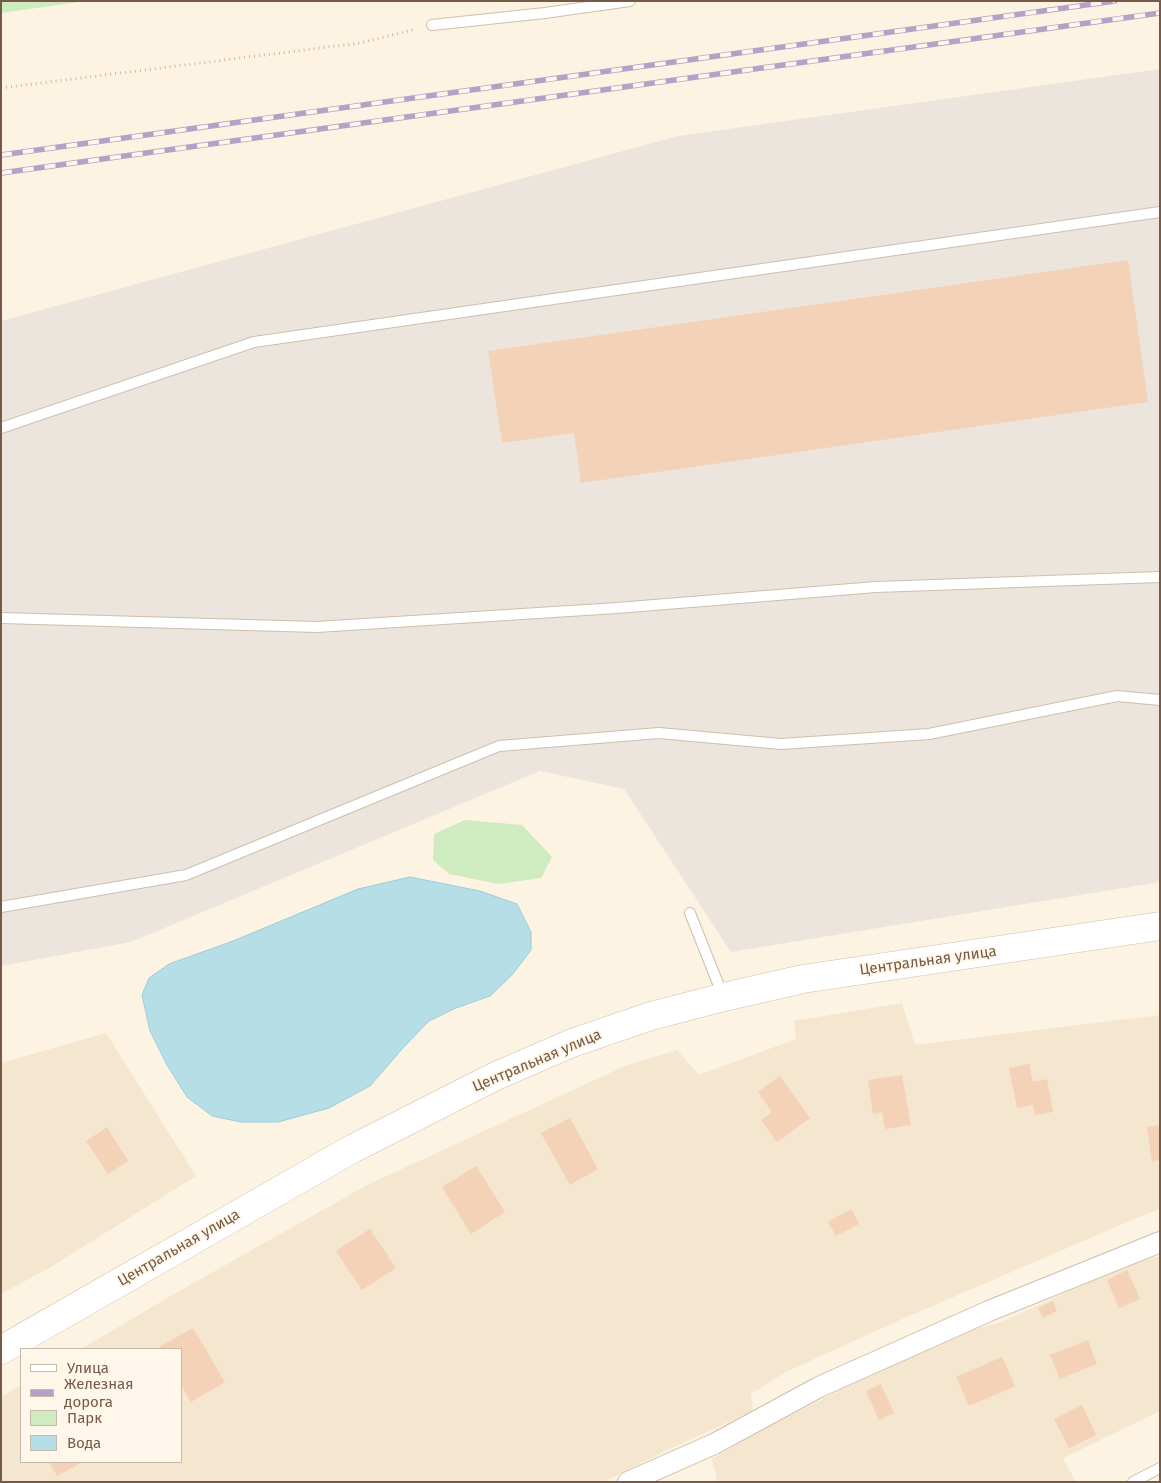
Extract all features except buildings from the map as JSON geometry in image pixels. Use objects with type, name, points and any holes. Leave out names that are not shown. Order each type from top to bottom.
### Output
[{"type":"main road","name":"Центральная улица","points":[[1,1350],[352,1149],[496,1076],[572,1043],[651,1016],[724,997],[803,980],[1160,926]]},
{"type":"street","points":[[639,1479],[714,1444],[819,1387],[989,1311],[1160,1242]]},
{"type":"lane","points":[[432,24],[545,13],[630,1]]},
{"type":"lane","points":[[1,428],[254,342],[1160,212]]},
{"type":"lane","points":[[1,618],[317,628],[617,608],[876,587],[1160,577]]},
{"type":"lane","points":[[1,907],[186,874],[499,746],[660,733],[781,744],[919,735],[1117,696],[1160,700]]},
{"type":"lane","points":[[690,913],[724,997]]},
{"type":"lane","points":[[1133,1482],[1160,1468]]},
{"type":"path","points":[[1,88],[360,43],[432,24]]},
{"type":"shaded area","points":[[1160,69],[1160,882],[731,952],[624,789],[540,771],[131,942],[1,966],[1,321],[678,136]]},
{"type":"shaded area","points":[[902,1003],[915,1045],[1160,1015],[1160,1209],[893,1323],[784,1373],[751,1394],[753,1411],[665,1451],[604,1482],[1,1482],[1,1397],[20,1386],[20,1463],[182,1463],[182,1348],[83,1348],[174,1294],[367,1185],[625,1066],[677,1050],[699,1075],[796,1039],[794,1021]]},
{"type":"shaded area","points":[[106,1033],[196,1176],[51,1267],[1,1294],[1,1063]]},
{"type":"shaded area","points":[[1160,1256],[1160,1411],[1063,1458],[1076,1482],[712,1482],[717,1479],[712,1459],[766,1428],[883,1368],[978,1328],[999,1323],[1128,1265]]},
{"type":"green space","points":[[1,1],[86,1],[1,13]]},
{"type":"green space","points":[[465,820],[522,825],[552,857],[541,878],[499,884],[449,874],[433,860],[434,834]]},
{"type":"water","points":[[410,877],[480,891],[517,904],[531,932],[531,950],[512,975],[490,996],[456,1008],[429,1021],[370,1086],[329,1108],[278,1122],[241,1122],[212,1116],[187,1097],[167,1065],[150,1031],[142,995],[149,978],[169,964],[233,941],[358,889]]},
{"type":"railway","points":[[1,155],[1115,1]]},
{"type":"railway","points":[[1,173],[1160,13]]}]
